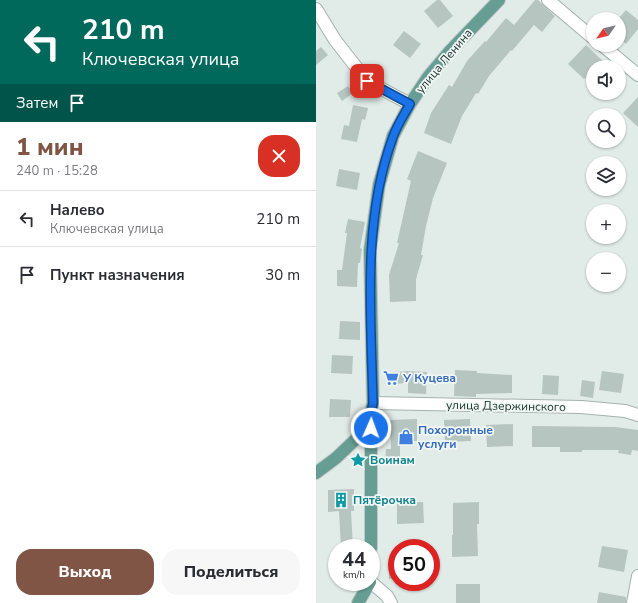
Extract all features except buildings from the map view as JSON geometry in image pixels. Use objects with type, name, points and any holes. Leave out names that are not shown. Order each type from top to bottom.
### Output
[{"type":"main road","name":"улица Ленина","points":[[370,539],[372,408],[370,250],[379,185],[393,136],[410,104],[428,77],[449,52],[500,0]]},
{"type":"main road","points":[[316,473],[336,458],[357,438],[372,408]]},
{"type":"main road","points":[[358,603],[365,591]]},
{"type":"street","points":[[548,0],[586,32]]},
{"type":"street","points":[[316,9],[335,40],[367,81],[410,104]]},
{"type":"street","points":[[610,52],[638,75]]},
{"type":"street","name":"улица Дзержинского","points":[[372,408],[581,407],[625,411],[638,415]]},
{"type":"street","points":[[633,603],[638,576]]},
{"type":"street","points":[[380,590],[387,596],[391,603]]},
{"type":"place","name":"У Куцева","points":[[391,378]]},
{"type":"place","name":"Похоронные услуги","points":[[406,437]]},
{"type":"place","name":"Воинам","points":[[358,460]]},
{"type":"place","name":"Пятёрочка","points":[[341,500]]},
{"type":"route","points":[[367,81],[410,104],[393,136],[379,185],[370,250],[373,403],[371,428]]}]
